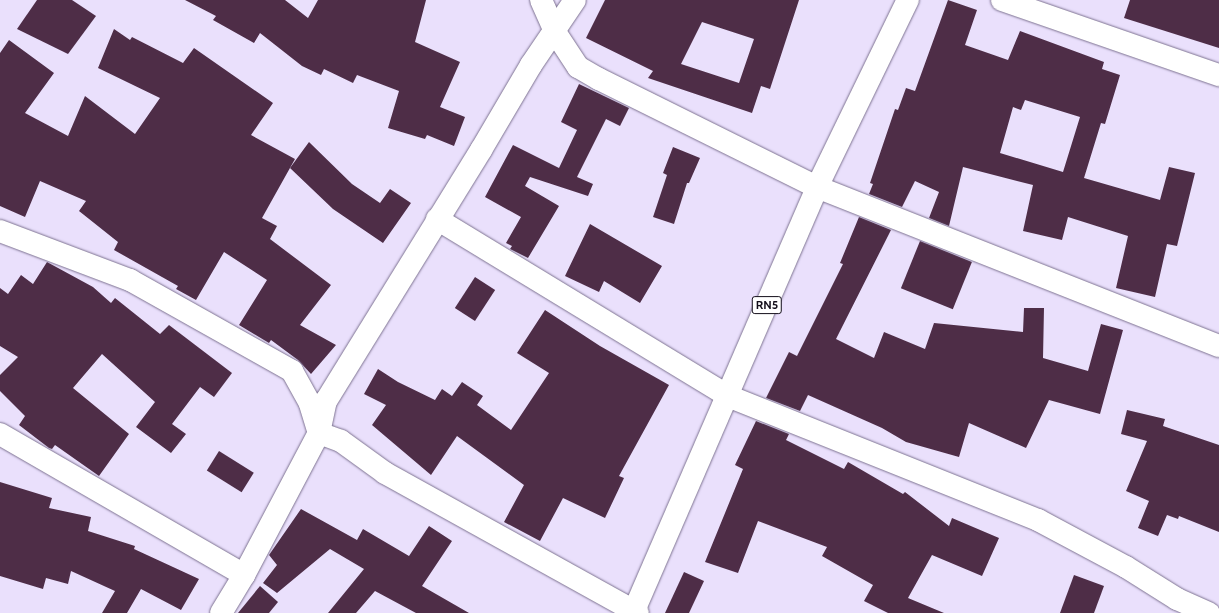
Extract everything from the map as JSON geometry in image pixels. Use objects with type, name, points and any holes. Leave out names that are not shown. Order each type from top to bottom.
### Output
[{"type":"main road","points":[[541,0],[555,32],[578,67],[817,187],[1219,346]]},
{"type":"main road","points":[[221,613],[244,575],[320,434],[326,401],[353,360],[531,65],[555,32],[574,0]]},
{"type":"main road","name":"RN5","points":[[635,612],[817,187],[908,0]]},
{"type":"main road","points":[[1002,0],[1219,75]]},
{"type":"main road","points":[[437,219],[728,396],[1038,520],[1126,567],[1177,599],[1208,613]]},
{"type":"main road","points":[[0,231],[130,280],[292,371],[310,404],[320,434]]},
{"type":"main road","points":[[0,434],[244,575]]},
{"type":"main road","points":[[320,434],[341,441],[385,473],[635,612]]},
{"type":"building","points":[[37,0],[72,0],[96,16],[68,54],[17,29]]},
{"type":"building","points":[[185,0],[285,0],[308,18],[318,0],[426,0],[415,42],[460,62],[440,107],[465,117],[454,146],[427,135],[425,139],[388,128],[399,91],[357,75],[353,83],[324,69],[321,75],[302,66],[260,33],[254,43],[213,20],[216,16]]},
{"type":"building","points":[[605,0],[799,0],[770,89],[761,86],[752,113],[648,78],[653,71],[586,38]],"holes":[[[702,22],[754,39],[739,83],[681,64]]]},
{"type":"building","points":[[948,0],[977,10],[965,45],[1008,60],[1020,31],[1104,62],[1102,69],[1120,75],[1105,124],[1101,123],[1084,178],[1160,200],[1169,167],[1195,173],[1177,246],[1167,244],[1155,297],[1116,288],[1128,236],[1068,217],[1062,240],[1023,231],[1033,185],[963,167],[949,226],[929,218],[939,192],[915,181],[902,207],[869,194],[873,184],[870,183],[895,109],[898,110],[906,88],[915,91]],"holes":[[[1025,100],[1080,117],[1063,172],[1000,153],[1013,107],[1021,110]]]},
{"type":"building","points":[[1130,0],[1219,0],[1219,48],[1124,18]]},
{"type":"building","points":[[114,29],[130,40],[132,37],[183,63],[194,48],[273,103],[251,135],[295,159],[262,218],[277,226],[270,239],[331,285],[300,325],[336,345],[311,374],[298,360],[271,340],[269,343],[239,325],[267,280],[224,252],[196,300],[176,289],[178,286],[114,250],[118,242],[79,211],[86,201],[40,181],[25,217],[0,206],[0,53],[9,40],[54,73],[25,113],[68,136],[85,96],[135,134],[160,98],[98,68]]},
{"type":"building","points":[[579,84],[629,108],[620,126],[606,119],[577,177],[593,184],[588,196],[530,177],[525,186],[559,206],[528,258],[510,249],[512,246],[506,243],[521,217],[485,197],[513,145],[559,168],[577,130],[561,122]]},
{"type":"building","points":[[309,142],[352,184],[380,203],[390,189],[411,203],[383,243],[333,209],[290,168]]},
{"type":"building","points":[[673,147],[700,158],[689,183],[687,183],[674,224],[653,217],[667,175],[663,173]]},
{"type":"building","points":[[859,217],[891,230],[836,339],[874,358],[884,332],[925,349],[934,323],[1023,332],[1024,308],[1044,308],[1043,358],[1088,371],[1101,324],[1123,330],[1100,414],[1049,400],[1026,448],[969,423],[959,457],[906,442],[882,428],[808,395],[800,411],[766,398],[789,352],[797,356],[843,264],[840,263]]},
{"type":"building","points":[[590,224],[662,266],[640,303],[604,281],[599,292],[565,276]]},
{"type":"building","points":[[920,241],[972,262],[953,309],[901,288]]},
{"type":"building","points":[[47,262],[93,287],[111,303],[115,298],[160,334],[169,325],[232,373],[214,397],[200,387],[172,424],[186,434],[171,453],[136,427],[155,402],[102,354],[73,388],[129,434],[99,476],[55,445],[52,449],[49,448],[19,425],[25,416],[0,391],[0,375],[18,357],[0,346],[0,288],[8,294],[21,275],[33,284]]},
{"type":"building","points":[[475,277],[495,290],[475,321],[455,308]]},
{"type":"building","points":[[545,310],[600,346],[669,385],[619,476],[624,478],[605,518],[563,498],[540,541],[504,522],[524,485],[457,436],[431,475],[372,425],[386,405],[364,394],[378,369],[398,382],[435,400],[442,389],[452,396],[462,382],[483,396],[477,405],[511,430],[549,373],[517,353]]},
{"type":"building","points":[[1127,410],[1165,419],[1163,426],[1219,445],[1219,532],[1179,516],[1178,519],[1167,515],[1158,536],[1138,528],[1149,501],[1126,491],[1147,441],[1121,434]]},
{"type":"building","points":[[756,421],[789,434],[786,440],[844,469],[848,462],[903,494],[905,492],[949,526],[952,518],[999,538],[982,576],[932,555],[908,598],[944,613],[888,613],[864,601],[873,585],[822,556],[827,547],[758,521],[738,573],[705,562],[743,469],[735,465]]},
{"type":"building","points":[[219,451],[254,473],[242,492],[207,471]]},
{"type":"building","points":[[0,482],[52,498],[49,508],[91,517],[88,531],[135,546],[134,549],[199,579],[181,610],[141,589],[127,613],[102,613],[115,591],[71,571],[68,584],[46,578],[43,589],[0,576]]},
{"type":"building","points":[[301,509],[357,540],[363,529],[409,556],[429,526],[452,541],[422,586],[469,613],[416,613],[375,591],[356,613],[328,613],[364,569],[330,549],[277,593],[263,583],[277,565],[269,555]]},
{"type":"building","points":[[684,572],[704,581],[689,613],[665,613]]},
{"type":"building","points":[[1074,575],[1104,586],[1094,613],[1060,613]]},
{"type":"building","points":[[260,586],[278,602],[269,613],[238,613]]}]
